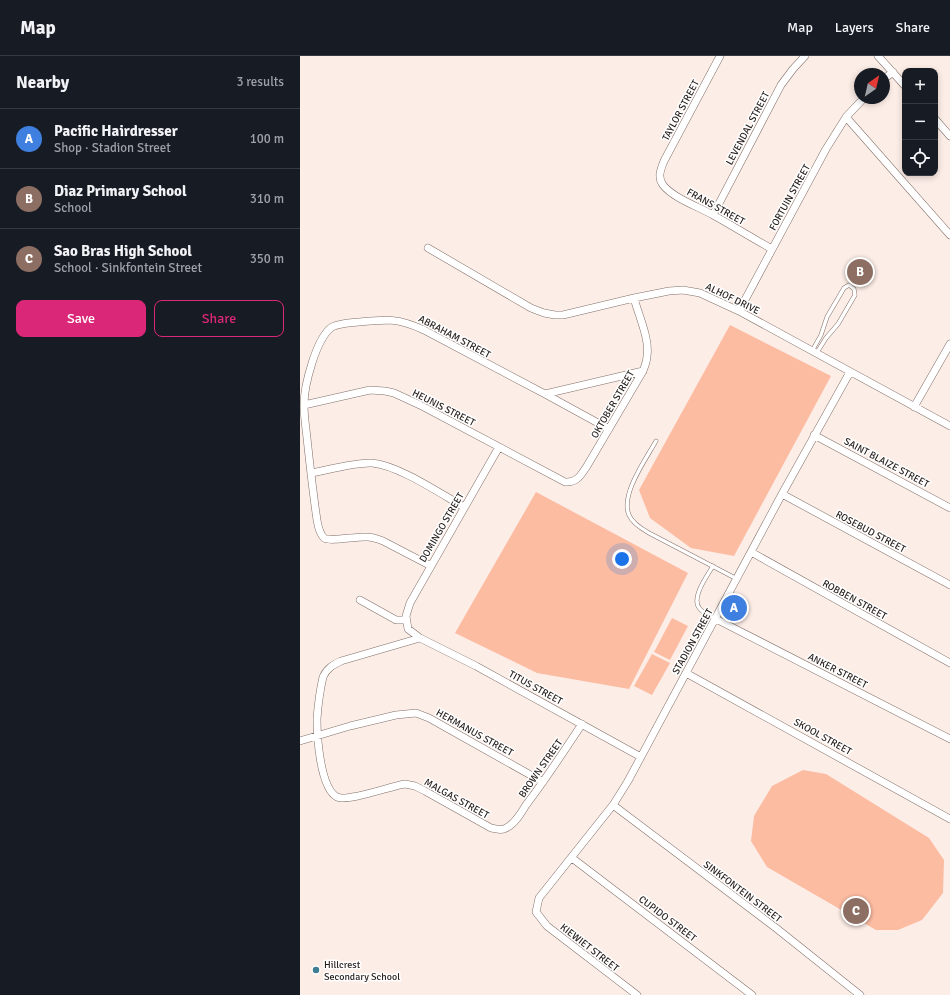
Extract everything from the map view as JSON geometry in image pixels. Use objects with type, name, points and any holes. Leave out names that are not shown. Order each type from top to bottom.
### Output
[{"type":"street","name":"TAYLOR STREET","points":[[660,174],[664,161],[720,56]]},
{"type":"street","name":"LEVENDAL STREET","points":[[713,214],[781,85],[805,56]]},
{"type":"street","points":[[878,56],[902,83]]},
{"type":"street","name":"FORTUIN STREET","points":[[739,311],[801,194],[846,117],[858,104]]},
{"type":"street","points":[[846,117],[950,235]]},
{"type":"street","points":[[938,122],[950,136]]},
{"type":"street","name":"FRANS STREET","points":[[660,174],[662,184],[673,194],[713,214],[772,249]]},
{"type":"street","name":"ALHOF DRIVE","points":[[428,248],[531,308],[555,315],[563,315],[669,291],[692,291],[714,298],[950,426]]},
{"type":"street","name":"OKTOBER STREET","points":[[565,482],[574,481],[581,477],[643,371],[648,356],[648,349],[634,298]]},
{"type":"street","name":"ABRAHAM STREET","points":[[431,566],[376,538],[366,537],[331,540],[325,539],[320,533],[311,473],[304,405],[310,369],[315,353],[328,330],[337,325],[379,320],[400,320],[424,330],[609,429]]},
{"type":"street","points":[[914,407],[950,344]]},
{"type":"street","points":[[545,394],[643,371]]},
{"type":"street","name":"STADION STREET","points":[[536,910],[539,898],[613,805],[716,619],[814,435],[850,372]]},
{"type":"street","name":"HEUNIS STREET","points":[[304,405],[363,392],[385,391],[394,393],[420,405],[565,482]]},
{"type":"street","name":"SAINT BLAIZE STREET","points":[[814,435],[950,508]]},
{"type":"street","name":"DOMINGO STREET","points":[[406,620],[410,603],[499,447]]},
{"type":"street","points":[[311,473],[361,463],[372,463],[390,467],[417,480],[464,507]]},
{"type":"street","name":"ROSEBUD STREET","points":[[782,494],[950,585]]},
{"type":"street","name":"ROBBEN STREET","points":[[751,552],[950,663]]},
{"type":"street","points":[[360,600],[396,620],[406,620]]},
{"type":"street","name":"ANKER STREET","points":[[716,619],[950,739]]},
{"type":"street","name":"TITUS STREET","points":[[406,620],[408,629],[420,638],[476,666],[641,756]]},
{"type":"street","points":[[318,735],[317,717],[321,685],[326,671],[331,666],[341,661],[420,638]]},
{"type":"street","name":"SKOOL STREET","points":[[686,673],[950,819]]},
{"type":"street","name":"HERMANUS STREET","points":[[300,741],[396,715],[416,713],[429,718],[543,782]]},
{"type":"street","name":"BROWN STREET","points":[[513,823],[582,724]]},
{"type":"street","name":"MALGAS STREET","points":[[318,735],[320,756],[327,785],[330,791],[337,797],[348,798],[405,784],[415,786],[425,791],[492,828],[502,830],[513,823]]},
{"type":"street","name":"SINKFONTEIN STREET","points":[[613,805],[782,932],[860,995]]},
{"type":"street","name":"CUPIDO STREET","points":[[572,858],[752,995]]},
{"type":"street","name":"KIEWIET STREET","points":[[536,910],[540,918],[547,926],[636,995]]},
{"type":"lane","points":[[849,285],[854,289],[855,295],[838,324],[814,352],[827,317],[844,288],[849,285]]},
{"type":"lane","points":[[656,441],[629,490],[626,504],[629,515],[637,525],[649,533],[737,579]]},
{"type":"lane","points":[[712,566],[696,600],[700,610],[716,619]]},
{"type":"shaded area","points":[[730,325],[831,376],[734,556],[691,548],[650,518],[639,490]]},
{"type":"shaded area","points":[[536,492],[688,573],[629,689],[537,673],[455,633]]},
{"type":"shaded area","points":[[672,618],[688,626],[670,660],[654,652]]},
{"type":"shaded area","points":[[652,654],[670,663],[652,695],[634,686]]},
{"type":"shaded area","points":[[803,770],[826,774],[929,838],[944,860],[943,893],[922,920],[898,930],[876,930],[767,867],[751,841],[754,816],[772,786]]},
{"type":"place","name":"Diaz Primary School","points":[[860,272]]},
{"type":"place","name":"Pacific Hairdresser","points":[[734,608]]},
{"type":"place","name":"Sao Bras High School","points":[[856,911]]},
{"type":"place","name":"Hillcrest Secondary School","points":[[316,970]]}]
